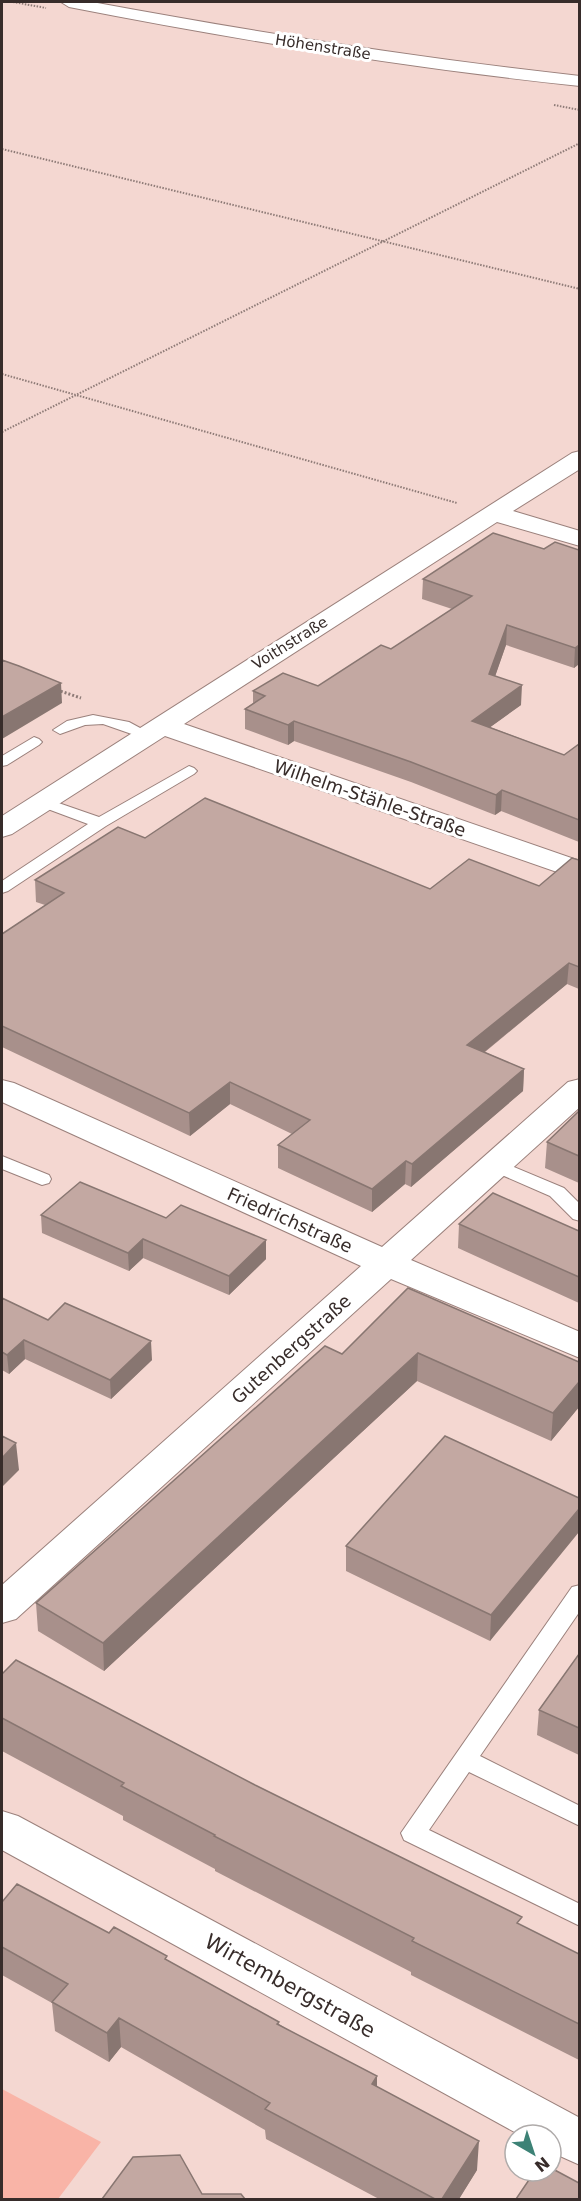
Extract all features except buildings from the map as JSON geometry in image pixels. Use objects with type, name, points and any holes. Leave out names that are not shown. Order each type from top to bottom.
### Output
[{"type":"street","name":"Höhenstraße","points":[[69,2],[172,22],[387,58],[579,81]]},
{"type":"street","name":"Voithstraße","points":[[2,828],[579,458]]},
{"type":"street","points":[[493,513],[579,539]]},
{"type":"street","name":"Wilhelm-Stähle-Straße","points":[[154,730],[579,871]]},
{"type":"street","name":"Gutenbergstraße","points":[[2,1608],[579,1089]]},
{"type":"street","name":"Friedrichstraße","points":[[2,1090],[386,1263],[579,1346]]},
{"type":"street","name":"Wirtembergstraße","points":[[2,1829],[579,2143]]},
{"type":"lane","points":[[60,730],[72,723],[92,719],[115,721],[154,730]]},
{"type":"lane","points":[[2,762],[34,742]]},
{"type":"lane","points":[[2,888],[100,823],[189,771]]},
{"type":"lane","points":[[42,802],[100,823]]},
{"type":"lane","points":[[2,1162],[42,1179]]},
{"type":"lane","points":[[495,1165],[557,1192],[579,1215]]},
{"type":"lane","points":[[579,1593],[413,1833],[579,1916]]},
{"type":"lane","points":[[465,1759],[579,1817]]},
{"type":"path","points":[[2,432],[579,143]]},
{"type":"path","points":[[2,148],[579,289]]},
{"type":"path","points":[[2,374],[493,513]]},
{"type":"shaded area","points":[[2,2089],[101,2142],[58,2199],[2,2199]]}]
